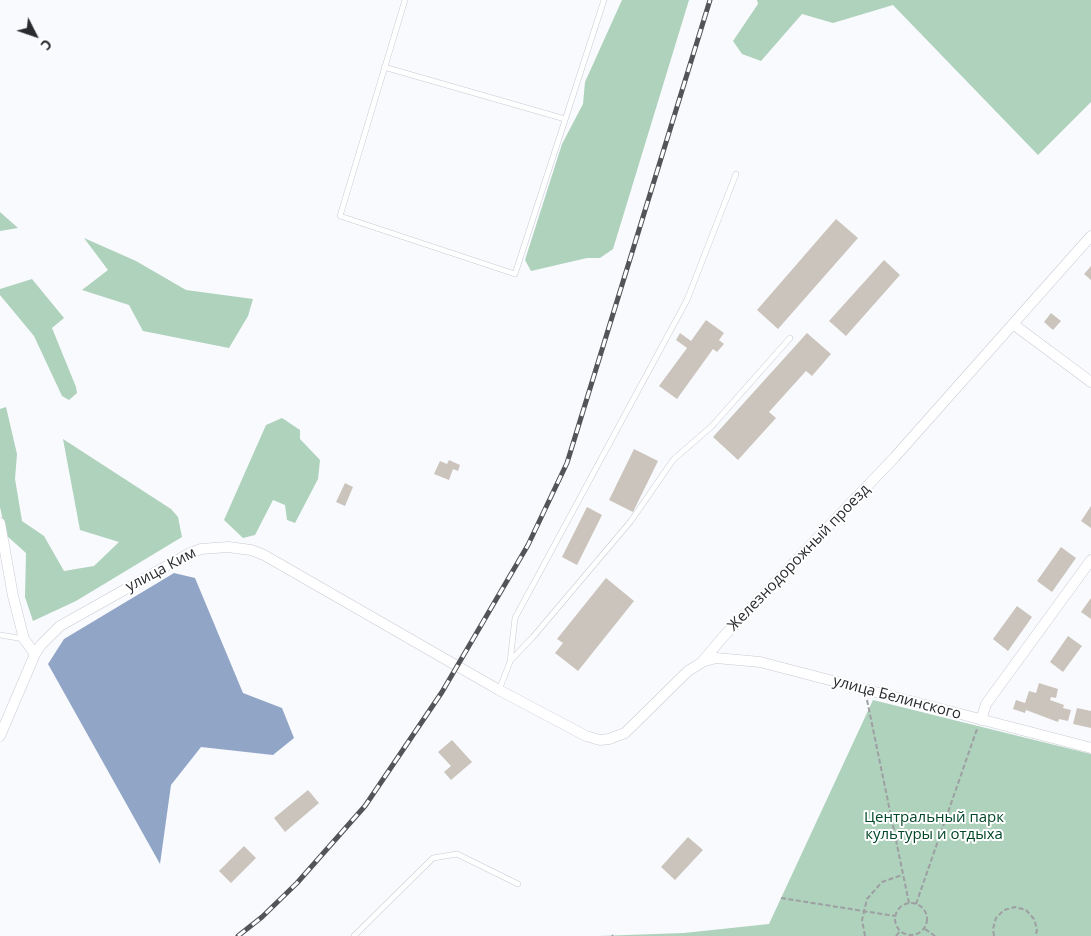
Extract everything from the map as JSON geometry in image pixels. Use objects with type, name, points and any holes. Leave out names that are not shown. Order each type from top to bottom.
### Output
[{"type":"street","name":"Железнодорожный проезд","points":[[457,666],[586,736],[600,740],[625,733],[688,671],[701,663],[723,637],[894,458],[1091,236]]},
{"type":"street","points":[[1013,324],[1091,382]]},
{"type":"street","points":[[0,523],[12,596],[24,639],[35,654]]},
{"type":"street","name":"улица Ким","points":[[0,736],[35,654],[41,645],[60,626],[188,554],[201,549],[228,547],[251,550],[264,555],[457,666]]},
{"type":"street","points":[[981,720],[986,704],[1091,560]]},
{"type":"street","name":"улица Белинского","points":[[701,663],[716,658],[760,662],[1091,748]]},
{"type":"lane","points":[[405,0],[340,216],[515,274],[604,0]]},
{"type":"lane","points":[[384,68],[565,119]]},
{"type":"lane","points":[[499,690],[510,662],[516,618],[687,300],[736,174]]},
{"type":"lane","points":[[510,662],[631,521],[673,460],[712,426],[790,338]]},
{"type":"lane","points":[[0,635],[24,639]]},
{"type":"lane","points":[[354,936],[433,858],[457,854],[518,884]]},
{"type":"path","points":[[870,691],[867,706],[909,904]]},
{"type":"path","points":[[916,904],[981,720]]},
{"type":"path","points":[[865,936],[863,911],[874,890],[892,877],[903,875]]},
{"type":"path","points":[[781,898],[895,916]]},
{"type":"path","points":[[916,904],[926,913],[926,923],[924,928],[912,936],[900,931],[896,926],[895,916],[900,907],[916,904]]},
{"type":"path","points":[[994,936],[993,929],[996,918],[1004,910],[1015,908],[1026,910],[1034,919],[1037,930],[1036,936]]},
{"type":"path","points":[[924,928],[935,936]]},
{"type":"path","points":[[896,936],[900,931]]},
{"type":"green space","points":[[622,0],[689,0],[613,249],[600,258],[587,258],[531,271],[525,260],[562,144],[583,104],[585,82]]},
{"type":"green space","points":[[757,0],[1091,0],[1091,102],[1038,155],[893,5],[833,23],[802,14],[761,61],[742,54],[733,41],[758,4]]},
{"type":"green space","points":[[0,212],[18,228],[0,231]]},
{"type":"green space","points":[[84,238],[136,261],[186,290],[253,299],[248,316],[229,348],[143,331],[129,305],[82,290],[108,270]]},
{"type":"green space","points":[[32,279],[64,318],[52,328],[76,387],[77,393],[69,400],[62,396],[34,336],[0,295],[0,289]]},
{"type":"green space","points":[[6,407],[17,454],[15,479],[22,521],[44,536],[64,571],[94,566],[119,542],[80,530],[63,439],[171,509],[178,517],[182,537],[76,601],[33,621],[25,597],[26,553],[6,535],[0,507],[0,409]]},
{"type":"green space","points":[[282,418],[300,430],[300,439],[320,460],[318,479],[295,523],[287,520],[285,505],[273,500],[255,535],[243,538],[224,520],[266,425]]},
{"type":"green space","name":"Центральный парк культуры и отдыха","points":[[873,700],[1091,754],[1091,936],[598,936],[684,933],[769,924]]},
{"type":"water","points":[[174,573],[195,578],[243,693],[282,708],[294,738],[273,755],[201,747],[171,785],[160,864],[48,664],[64,639]]},
{"type":"building","points":[[836,219],[858,238],[778,329],[757,310]]},
{"type":"building","points":[[884,260],[900,275],[846,336],[829,321]]},
{"type":"building","points":[[1091,266],[1091,280],[1084,274]]},
{"type":"building","points":[[1051,313],[1061,321],[1053,330],[1044,322]]},
{"type":"building","points":[[706,320],[724,333],[719,340],[724,344],[717,352],[713,349],[677,399],[659,386],[687,348],[676,340],[680,333],[691,341]]},
{"type":"building","points":[[807,333],[831,354],[812,376],[806,371],[769,412],[776,418],[738,460],[713,437]]},
{"type":"building","points":[[634,449],[658,461],[633,512],[609,500]]},
{"type":"building","points":[[449,460],[460,465],[458,471],[453,469],[449,480],[434,474],[440,461],[447,464]]},
{"type":"building","points":[[345,483],[353,487],[345,506],[336,502]]},
{"type":"building","points":[[1091,506],[1091,528],[1081,521]]},
{"type":"building","points":[[587,507],[602,515],[577,565],[562,557]]},
{"type":"building","points":[[1061,547],[1076,558],[1052,592],[1037,581]]},
{"type":"building","points":[[606,578],[634,601],[578,671],[555,653],[563,643],[557,639]]},
{"type":"building","points":[[1091,598],[1091,619],[1081,612]]},
{"type":"building","points":[[1017,606],[1032,617],[1008,651],[993,639]]},
{"type":"building","points":[[1068,636],[1082,646],[1063,672],[1050,662]]},
{"type":"building","points":[[1039,683],[1058,689],[1056,698],[1051,697],[1050,700],[1064,705],[1063,708],[1071,710],[1068,721],[1059,719],[1058,722],[1026,710],[1025,713],[1013,709],[1016,700],[1025,703],[1029,691],[1036,693]]},
{"type":"building","points":[[1077,708],[1091,711],[1091,728],[1073,724]]},
{"type":"building","points":[[452,740],[472,762],[451,780],[444,772],[451,766],[438,752]]},
{"type":"building","points":[[308,790],[319,803],[285,832],[274,818]]},
{"type":"building","points":[[688,837],[703,850],[675,880],[661,867]]},
{"type":"building","points":[[244,846],[256,858],[231,883],[219,871]]},
{"type":"railway","points":[[238,936],[262,917],[297,883],[365,806],[442,692],[528,545],[567,463],[710,0]]}]
